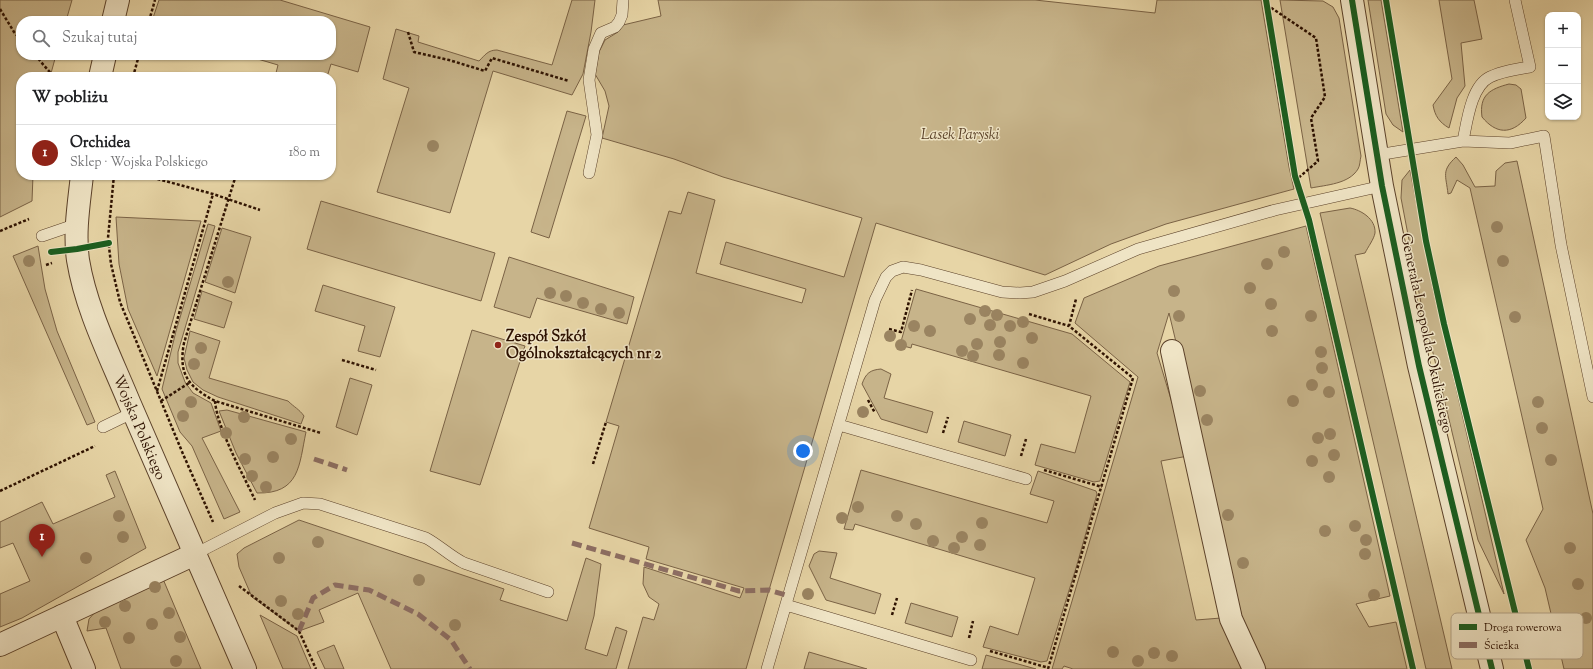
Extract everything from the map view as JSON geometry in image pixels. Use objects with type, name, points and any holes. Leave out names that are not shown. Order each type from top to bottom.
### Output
[{"type":"street","points":[[114,16],[118,0]]},
{"type":"street","name":"Generała Leopolda Okulickiego","points":[[1352,0],[1382,186],[1419,366],[1479,613]]},
{"type":"street","points":[[101,72],[104,60]]},
{"type":"street","name":"Wojska Polskiego","points":[[81,180],[77,224],[77,249],[83,282],[95,319],[245,669]]},
{"type":"street","points":[[1172,351],[1231,619],[1254,669]]},
{"type":"street","points":[[0,645],[196,554]]},
{"type":"street","points":[[62,616],[84,669]]},
{"type":"street","name":"Generała Leopolda Okulickiego","points":[[1490,659],[1492,669]]},
{"type":"lane","points":[[589,173],[597,135],[589,80],[594,49],[601,33],[615,26],[619,22],[622,15],[623,0]]},
{"type":"lane","points":[[1463,141],[1474,95],[1488,77],[1530,67],[1515,0]]},
{"type":"lane","points":[[1377,155],[1463,141],[1510,143],[1544,136],[1562,244],[1593,397]]},
{"type":"lane","points":[[767,669],[875,300],[886,277],[892,271],[903,267],[921,270],[1002,292],[1033,292],[1065,281],[1138,249],[1275,210],[1382,186]]},
{"type":"lane","points":[[42,236],[77,224]]},
{"type":"lane","points":[[103,426],[134,412]]},
{"type":"lane","points":[[839,425],[1026,479]]},
{"type":"lane","points":[[196,554],[220,540],[288,508],[303,503],[320,504],[426,538],[434,542],[451,556],[464,563],[548,592]]},
{"type":"lane","points":[[786,605],[971,660]]},
{"type":"path","points":[[150,16],[155,0]]},
{"type":"path","points":[[1267,5],[1316,38],[1325,97],[1311,118],[1318,161],[1296,180]]},
{"type":"path","points":[[0,9],[16,34]]},
{"type":"path","points":[[408,32],[414,52],[449,60],[485,71],[492,58],[590,87]]},
{"type":"path","points":[[39,60],[50,72]]},
{"type":"path","points":[[134,72],[138,60]]},
{"type":"path","points":[[114,180],[109,243],[111,264],[120,302],[156,391],[220,540]]},
{"type":"path","points":[[162,180],[213,194],[260,210]]},
{"type":"path","points":[[234,180],[184,343],[181,358],[189,383],[215,401],[321,433]]},
{"type":"path","points":[[156,391],[213,194]]},
{"type":"path","points":[[0,231],[36,216]]},
{"type":"path","points":[[77,249],[109,243]]},
{"type":"path","points":[[868,323],[901,332],[914,284]]},
{"type":"path","points":[[1069,326],[1077,295]]},
{"type":"path","points":[[1025,313],[1069,326],[1133,378],[1048,669]]},
{"type":"path","points":[[342,360],[376,370]]},
{"type":"path","points":[[161,401],[189,383]]},
{"type":"path","points":[[215,401],[215,408],[223,430],[264,519]]},
{"type":"path","points":[[942,439],[948,417]]},
{"type":"path","points":[[593,464],[606,422]]},
{"type":"path","points":[[1022,454],[1026,439]]},
{"type":"path","points":[[0,491],[101,443]]},
{"type":"path","points":[[240,587],[299,631],[316,669]]},
{"type":"path","points":[[892,614],[897,598]]},
{"type":"path","points":[[969,636],[973,621]]},
{"type":"green space","points":[[0,0],[72,0],[67,16],[16,16],[16,60],[55,60],[51,72],[16,72],[16,180],[33,180],[32,201],[0,217]]},
{"type":"green space","points":[[159,0],[280,0],[333,16],[154,16]]},
{"type":"green space","points":[[572,0],[595,0],[583,74],[572,95],[493,71],[450,213],[377,192],[409,88],[383,79],[396,29],[419,36],[418,42],[479,61],[489,52],[497,50],[552,65]]},
{"type":"green space","name":"Lasek Paryski","points":[[658,0],[1035,0],[1155,13],[1157,0],[1261,0],[1294,189],[1166,224],[1111,244],[1045,275],[876,223],[746,669],[628,669],[643,617],[654,620],[659,604],[649,597],[643,584],[644,567],[740,598],[744,588],[646,559],[649,547],[589,528],[619,426],[606,422],[669,211],[681,214],[688,192],[715,200],[696,273],[802,303],[806,289],[720,264],[726,242],[844,277],[862,218],[723,177],[674,159],[602,138],[609,106],[605,91],[595,74],[599,52],[605,40],[618,32],[623,25],[661,16]]},
{"type":"green space","points":[[1280,0],[1323,1],[1333,7],[1339,18],[1361,156],[1359,168],[1354,174],[1337,183],[1311,188]]},
{"type":"green space","points":[[1368,0],[1381,0],[1403,132],[1393,125],[1386,114]]},
{"type":"green space","points":[[1439,0],[1474,0],[1482,39],[1461,43],[1465,86],[1457,98],[1449,128],[1438,118],[1433,105],[1452,79]]},
{"type":"green space","points":[[336,17],[370,27],[358,72],[331,64],[329,72],[276,72],[278,65],[261,60],[336,60]]},
{"type":"green space","points":[[1509,84],[1516,85],[1521,89],[1526,118],[1520,124],[1509,130],[1498,129],[1487,123],[1482,117],[1482,103],[1487,94],[1491,91]]},
{"type":"green space","points":[[567,111],[586,116],[549,238],[531,232]]},
{"type":"green space","points":[[1456,157],[1463,165],[1475,187],[1495,186],[1496,171],[1505,163],[1517,161],[1593,514],[1593,669],[1564,669],[1562,659],[1583,659],[1583,613],[1551,613],[1545,588],[1526,540],[1543,509],[1470,188],[1457,180],[1451,193],[1448,194],[1446,170]]},
{"type":"green space","points":[[1410,170],[1433,289],[1504,594],[1478,540],[1421,303],[1401,198],[1402,180]]},
{"type":"green space","points":[[321,201],[495,253],[481,301],[307,249]]},
{"type":"green space","points":[[1350,208],[1367,216],[1375,228],[1375,233],[1365,253],[1355,255],[1452,669],[1426,669],[1320,213]]},
{"type":"green space","points":[[116,217],[201,221],[157,376],[128,309],[119,264]]},
{"type":"green space","points":[[208,224],[215,226],[178,352],[178,363],[185,382],[193,393],[211,403],[221,431],[202,438],[240,512],[224,519],[192,446],[180,432],[162,389],[176,331]]},
{"type":"green space","points":[[1306,226],[1390,596],[1356,604],[1369,627],[1396,622],[1407,669],[1266,669],[1242,617],[1169,313],[1157,353],[1188,456],[1161,461],[1196,620],[1221,618],[1242,669],[1073,669],[1064,666],[1062,669],[1052,669],[1138,377],[1075,323],[1084,298],[1159,266]]},
{"type":"green space","points":[[222,228],[251,237],[235,293],[205,282]]},
{"type":"green space","points":[[38,246],[45,289],[57,331],[95,422],[87,425],[13,256]]},
{"type":"green space","points":[[509,257],[634,297],[627,324],[537,298],[530,318],[494,307]]},
{"type":"green space","points":[[323,285],[395,307],[380,357],[358,351],[365,326],[315,311]]},
{"type":"green space","points":[[916,289],[1072,334],[1130,382],[1100,481],[1094,482],[1035,465],[1041,444],[1075,453],[1091,396],[912,344],[911,348],[900,345]]},
{"type":"green space","points":[[202,291],[232,302],[224,328],[194,319]]},
{"type":"green space","points":[[472,330],[525,346],[480,485],[430,471]]},
{"type":"green space","points":[[190,331],[220,341],[209,378],[288,401],[304,416],[301,424],[218,397],[203,390],[193,382],[187,370],[184,358]]},
{"type":"green space","points":[[881,369],[891,374],[884,398],[933,412],[927,433],[881,419],[862,384],[865,377],[869,373],[874,370]]},
{"type":"green space","points":[[350,378],[372,385],[357,435],[336,427]]},
{"type":"green space","points":[[227,410],[306,432],[299,466],[290,483],[282,489],[271,492],[257,493],[236,453],[219,411]]},
{"type":"green space","points":[[964,421],[1011,435],[1005,456],[958,442]]},
{"type":"green space","points":[[861,470],[1047,523],[1054,501],[1030,494],[1038,471],[1096,491],[1097,494],[1076,568],[1047,661],[1041,662],[983,647],[990,626],[1018,635],[1035,578],[855,524],[853,530],[844,529]]},
{"type":"green space","points":[[115,471],[146,548],[22,618],[0,627],[0,594],[30,581],[13,543],[0,548],[0,522],[42,502],[53,524],[115,497],[106,475]]},
{"type":"green space","points":[[299,520],[504,589],[500,600],[567,621],[586,558],[601,564],[594,616],[585,649],[607,656],[616,627],[627,631],[616,669],[391,669],[358,593],[319,610],[324,622],[299,631],[252,597],[239,567],[237,554],[244,548]]},
{"type":"green space","points":[[819,551],[837,553],[830,578],[881,594],[875,614],[826,600],[809,566],[814,554]]},
{"type":"green space","points":[[163,579],[201,669],[121,669],[106,628],[87,631],[89,619],[96,611]]},
{"type":"green space","points":[[911,603],[958,617],[952,637],[905,623]]},
{"type":"green space","points":[[260,615],[297,636],[311,669],[283,669]]},
{"type":"green space","points":[[334,645],[344,669],[325,669],[317,652]]},
{"type":"green space","points":[[809,652],[867,669],[804,669]]},
{"type":"green space","points":[[986,655],[1036,669],[982,669]]},
{"type":"marked path","points":[[314,459],[347,470]]},
{"type":"marked path","points":[[572,543],[739,591],[769,590],[789,596]]},
{"type":"marked path","points":[[299,631],[313,598],[335,585],[369,590],[418,614],[451,640],[470,669]]},
{"type":"cycle path","points":[[1266,0],[1295,176],[1309,220],[1413,669]]},
{"type":"cycle path","points":[[1352,0],[1382,186],[1419,366],[1479,613]]},
{"type":"cycle path","points":[[1386,0],[1426,241],[1444,324],[1515,613]]},
{"type":"cycle path","points":[[51,252],[109,243]]},
{"type":"cycle path","points":[[1490,659],[1492,669]]},
{"type":"cycle path","points":[[1527,659],[1529,669]]},
{"type":"place","name":"Zespół Szkół Ogólnokształcących nr 2","points":[[498,345]]},
{"type":"place","name":"Orchidea","points":[[42,557]]}]
